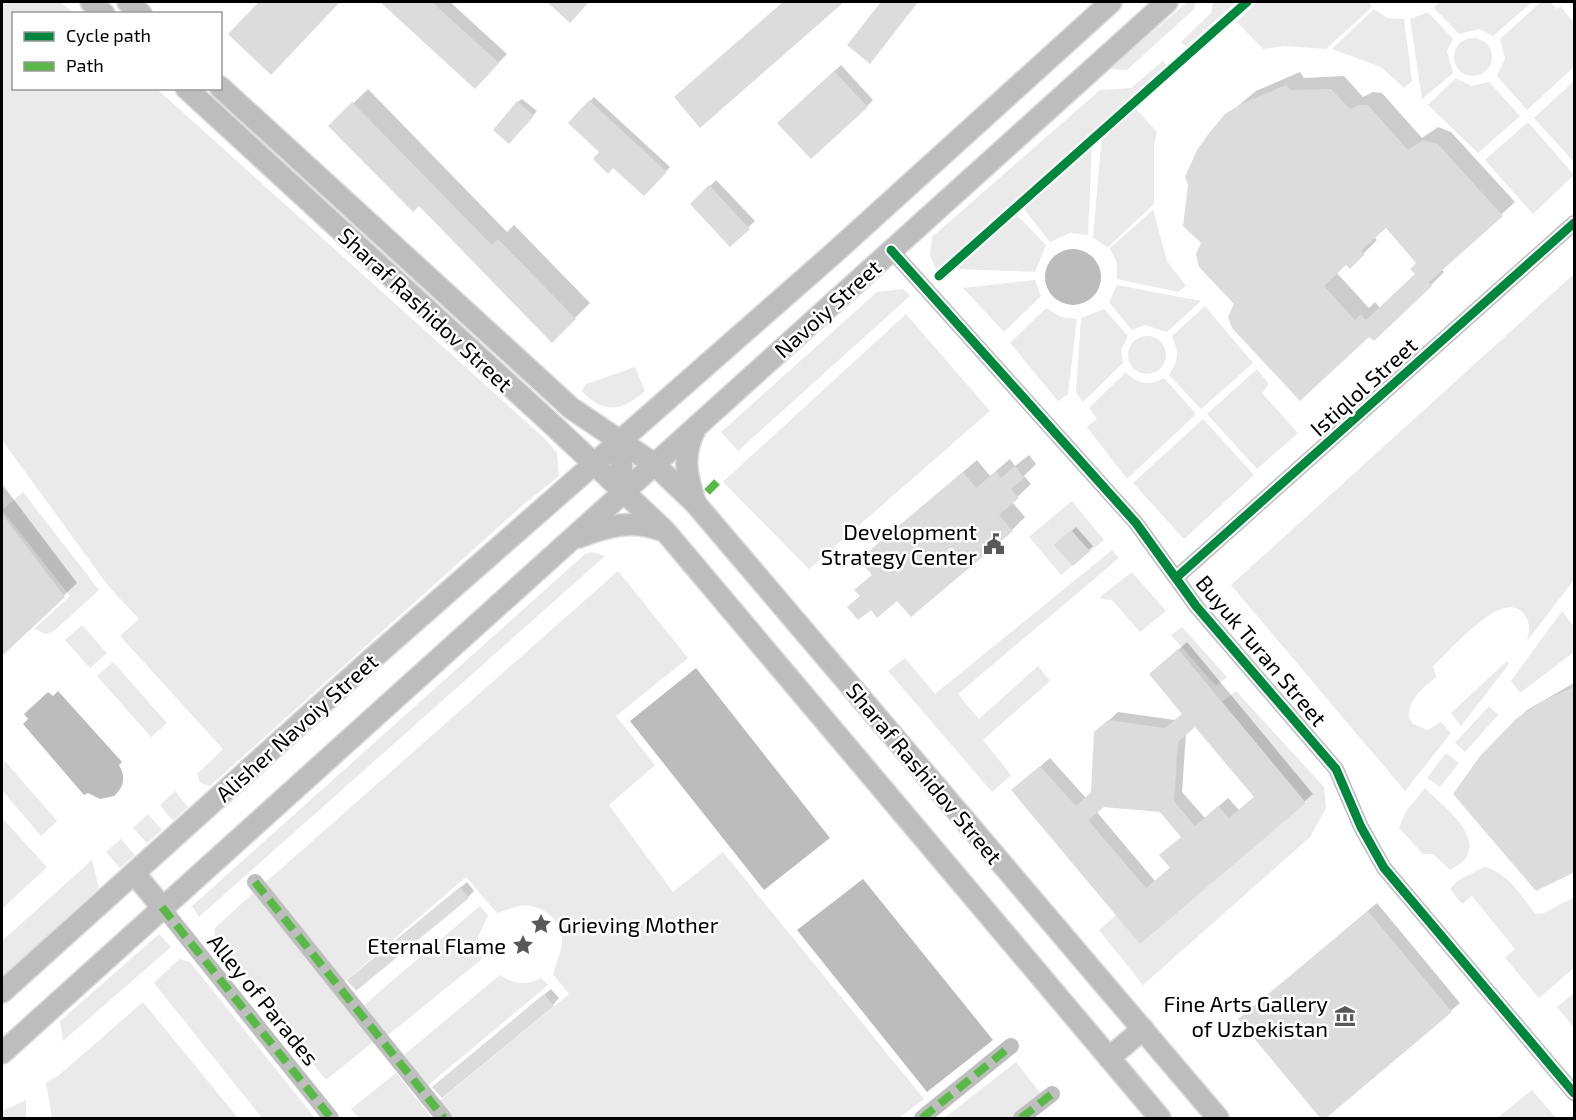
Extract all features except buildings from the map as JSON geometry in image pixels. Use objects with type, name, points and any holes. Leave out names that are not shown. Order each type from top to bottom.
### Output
[{"type":"main road","name":"Navoiy Street","points":[[592,464],[826,261],[1111,2]]},
{"type":"main road","name":"Navoiy Street","points":[[541,566],[1167,2]]},
{"type":"main road","name":"Sharaf Rashidov Street","points":[[222,89],[571,408],[654,464],[695,503],[1218,1119]]},
{"type":"main road","name":"Sharaf Rashidov Street","points":[[188,90],[665,531],[1160,1119]]},
{"type":"main road","points":[[695,503],[684,463],[688,443],[697,425]]},
{"type":"main road","points":[[620,440],[623,492]]},
{"type":"main road","name":"Alisher Navoiy Street","points":[[2,992],[592,464]]},
{"type":"main road","points":[[566,544],[588,533],[621,524],[645,524],[665,531]]},
{"type":"main road","name":"Alisher Navoiy Street","points":[[2,1053],[541,566]]},
{"type":"main road","points":[[134,873],[162,907]]},
{"type":"main road","points":[[1109,1058],[1143,1029]]},
{"type":"street","name":"Istiqlol Street","points":[[1177,577],[1575,223]]},
{"type":"street","name":"Buyuk Turan Street","points":[[891,250],[1136,523],[1196,606],[1336,769],[1361,827],[1384,868],[1575,1093]]},
{"type":"street","points":[[255,882],[444,1119]]},
{"type":"street","name":"Alley of Parades","points":[[162,907],[331,1119]]},
{"type":"street","points":[[922,1119],[1011,1046]]},
{"type":"street","points":[[1022,1119],[1052,1094]]},
{"type":"shaded area","points":[[2,2],[60,2],[73,12],[12,12],[12,90],[158,90],[544,438],[557,453],[559,476],[524,504],[210,786],[200,783],[197,774],[223,749],[120,636],[139,619],[109,587],[2,440]]},
{"type":"shaded area","points":[[1187,2],[1195,2],[1194,9],[1127,70],[1110,69]]},
{"type":"shaded area","points":[[1213,2],[1236,2],[1186,47],[1181,42],[1211,13]]},
{"type":"shaded area","points":[[1257,2],[1369,2],[1372,7],[1326,49],[1284,46],[1263,49],[1237,22]]},
{"type":"shaded area","points":[[1439,2],[1532,2],[1493,36],[1479,29],[1459,34],[1434,8]]},
{"type":"shaded area","points":[[1541,2],[1550,2],[1557,9],[1560,6],[1574,23],[1574,67],[1527,110],[1497,76],[1505,58],[1500,39]]},
{"type":"shaded area","points":[[1374,9],[1387,18],[1404,19],[1412,81],[1404,88],[1381,67],[1332,49]]},
{"type":"shaded area","points":[[1428,12],[1453,39],[1447,51],[1453,73],[1422,99],[1410,19]]},
{"type":"shaded area","points":[[1473,38],[1486,44],[1492,57],[1486,70],[1473,76],[1460,70],[1454,57],[1460,44]]},
{"type":"shaded area","points":[[1163,61],[1168,67],[937,272],[930,255],[932,237],[1100,90],[1131,88]]},
{"type":"shaded area","points":[[1456,78],[1471,86],[1489,82],[1520,116],[1478,153],[1428,105]]},
{"type":"shaded area","points":[[1574,81],[1574,162],[1534,118]]},
{"type":"shaded area","points":[[1134,107],[1157,132],[1154,146],[1154,204],[1108,247],[1093,238],[1102,135]]},
{"type":"shaded area","points":[[1528,122],[1574,175],[1533,214],[1485,160]]},
{"type":"shaded area","points":[[1092,142],[1088,235],[1070,233],[1050,242],[1024,209]]},
{"type":"shaded area","points":[[1153,210],[1167,261],[1186,286],[1178,292],[1117,279],[1117,263],[1110,248]]},
{"type":"shaded area","points":[[1015,213],[1046,245],[1035,272],[954,269]]},
{"type":"shaded area","points":[[1067,249],[1079,249],[1089,253],[1097,261],[1101,277],[1097,293],[1089,301],[1079,305],[1067,305],[1057,301],[1049,293],[1045,283],[1045,271],[1049,261],[1057,253]]},
{"type":"shaded area","points":[[1574,274],[1574,580],[1527,641],[1529,625],[1524,614],[1512,607],[1500,609],[1475,626],[1433,666],[1436,677],[1414,699],[1409,717],[1413,724],[1428,730],[1441,722],[1451,733],[1405,791],[1231,585]]},
{"type":"shaded area","points":[[1035,280],[1041,296],[1004,332],[963,288]]},
{"type":"shaded area","points":[[1117,285],[1201,301],[1167,332],[1145,325],[1132,330],[1109,302]]},
{"type":"shaded area","points":[[903,289],[910,296],[738,451],[721,432],[877,292]]},
{"type":"shaded area","points":[[1205,306],[1253,363],[1201,409],[1169,375],[1177,356],[1172,336]]},
{"type":"shaded area","points":[[1046,308],[1061,317],[1077,319],[1068,394],[1058,401],[1010,343]]},
{"type":"shaded area","points":[[1104,309],[1128,336],[1121,350],[1123,363],[1083,402],[1076,392],[1081,318]]},
{"type":"shaded area","points":[[906,314],[990,411],[809,569],[723,482]]},
{"type":"shaded area","points":[[1147,336],[1160,342],[1166,355],[1160,368],[1147,374],[1134,368],[1128,355],[1134,342]]},
{"type":"shaded area","points":[[635,367],[645,391],[629,403],[613,408],[606,407],[590,399],[582,391],[586,384]]},
{"type":"shaded area","points":[[1257,369],[1269,384],[1262,393],[1298,433],[1257,469],[1207,414]]},
{"type":"shaded area","points":[[1126,372],[1135,380],[1144,383],[1164,378],[1196,414],[1127,479],[1087,427],[1097,419],[1089,408]]},
{"type":"shaded area","points":[[1203,419],[1254,475],[1184,539],[1133,483]]},
{"type":"shaded area","points":[[23,492],[99,590],[54,631],[46,634],[34,629],[70,596],[2,510]]},
{"type":"shaded area","points":[[1072,501],[1104,540],[1061,575],[1029,537]]},
{"type":"shaded area","points":[[1112,550],[1119,558],[958,694],[979,719],[1038,666],[1050,681],[983,740],[1011,775],[992,792],[888,671],[905,658],[935,694]]},
{"type":"shaded area","points":[[592,552],[605,556],[199,917],[192,906],[585,554]]},
{"type":"shaded area","points":[[618,571],[688,658],[616,716],[655,765],[609,805],[673,892],[723,852],[924,1099],[899,1118],[452,1118],[438,1102],[569,994],[553,974],[562,937],[553,918],[541,909],[527,906],[497,913],[466,877],[344,982],[265,883]]},
{"type":"shaded area","points":[[1132,572],[1166,611],[1140,632],[1112,600],[1100,597]]},
{"type":"shaded area","points":[[1562,611],[1574,627],[1574,652],[1520,693],[1511,681]]},
{"type":"shaded area","points":[[82,625],[107,653],[90,668],[65,640]]},
{"type":"shaded area","points":[[1182,627],[1227,677],[1216,686],[1171,635]]},
{"type":"shaded area","points":[[1507,661],[1509,664],[1461,726],[1451,713]]},
{"type":"shaded area","points":[[113,662],[167,723],[151,737],[97,676]]},
{"type":"shaded area","points":[[696,668],[830,838],[764,890],[630,721]]},
{"type":"shaded area","points":[[58,691],[122,762],[119,765],[123,774],[123,782],[114,796],[100,799],[88,793],[84,795],[23,724],[28,719],[24,714],[48,692],[53,696]]},
{"type":"shaded area","points":[[1236,691],[1324,787],[1326,808],[1310,837],[1143,985],[1099,930],[1116,915],[1140,943],[1306,803],[1222,702]]},
{"type":"shaded area","points":[[1489,706],[1498,715],[1465,752],[1455,743]]},
{"type":"shaded area","points":[[1446,753],[1459,763],[1440,787],[1427,778]]},
{"type":"shaded area","points":[[4,760],[57,821],[41,836],[2,790]]},
{"type":"shaded area","points":[[1425,788],[1458,820],[1469,840],[1469,850],[1465,859],[1450,870],[1433,854],[1423,854],[1399,828],[1406,811]]},
{"type":"shaded area","points":[[175,791],[188,807],[173,821],[160,805]]},
{"type":"shaded area","points":[[148,814],[162,830],[147,843],[133,828]]},
{"type":"shaded area","points":[[2,818],[47,867],[2,909]]},
{"type":"shaded area","points":[[121,839],[135,855],[120,868],[106,852]]},
{"type":"shaded area","points":[[92,860],[99,888],[2,977],[2,941]]},
{"type":"shaded area","points":[[1484,867],[1507,879],[1535,914],[1544,913],[1574,897],[1574,968],[1539,998],[1505,958],[1515,949],[1472,896],[1462,904],[1450,889],[1457,881]]},
{"type":"shaded area","points":[[863,879],[993,1040],[927,1092],[797,930]]},
{"type":"shaded area","points":[[253,893],[374,1041],[326,1080],[214,940],[215,928]]},
{"type":"shaded area","points":[[480,906],[488,916],[478,937],[482,959],[388,1035],[364,1005]]},
{"type":"shaded area","points":[[159,934],[171,947],[63,1041],[60,1021]]},
{"type":"shaded area","points":[[179,959],[190,962],[315,1118],[262,1118],[154,983]]},
{"type":"shaded area","points":[[500,975],[520,983],[541,978],[548,985],[427,1086],[404,1055]]},
{"type":"shaded area","points":[[1574,993],[1574,1028],[1557,1007]]},
{"type":"shaded area","points":[[143,1002],[238,1118],[52,1118],[46,1082],[58,1076]]},
{"type":"shaded area","points":[[1016,1062],[1042,1095],[1012,1118],[944,1118]]},
{"type":"shaded area","points":[[396,1073],[432,1118],[359,1118],[351,1109]]},
{"type":"shaded area","points":[[1532,1090],[1556,1118],[1497,1118]]},
{"type":"shaded area","points":[[26,1100],[26,1118],[2,1118],[2,1111]]},
{"type":"marked path","points":[[707,492],[717,482]]},
{"type":"marked path","points":[[255,882],[444,1118]]},
{"type":"marked path","points":[[162,907],[331,1118]]},
{"type":"marked path","points":[[922,1118],[1011,1046]]},
{"type":"marked path","points":[[1021,1118],[1052,1094]]},
{"type":"cycle path","points":[[939,276],[1247,2]]},
{"type":"cycle path","points":[[1177,577],[1574,223]]},
{"type":"cycle path","points":[[891,250],[1136,523],[1196,606],[1336,769],[1361,827],[1384,868],[1574,1093]]},
{"type":"place","name":"Development Strategy Center","points":[[994,544]]},
{"type":"place","name":"Grieving Mother","points":[[541,924]]},
{"type":"place","name":"Eternal Flame","points":[[523,945]]},
{"type":"place","name":"Fine Arts Gallery of Uzbekistan","points":[[1345,1016]]}]
